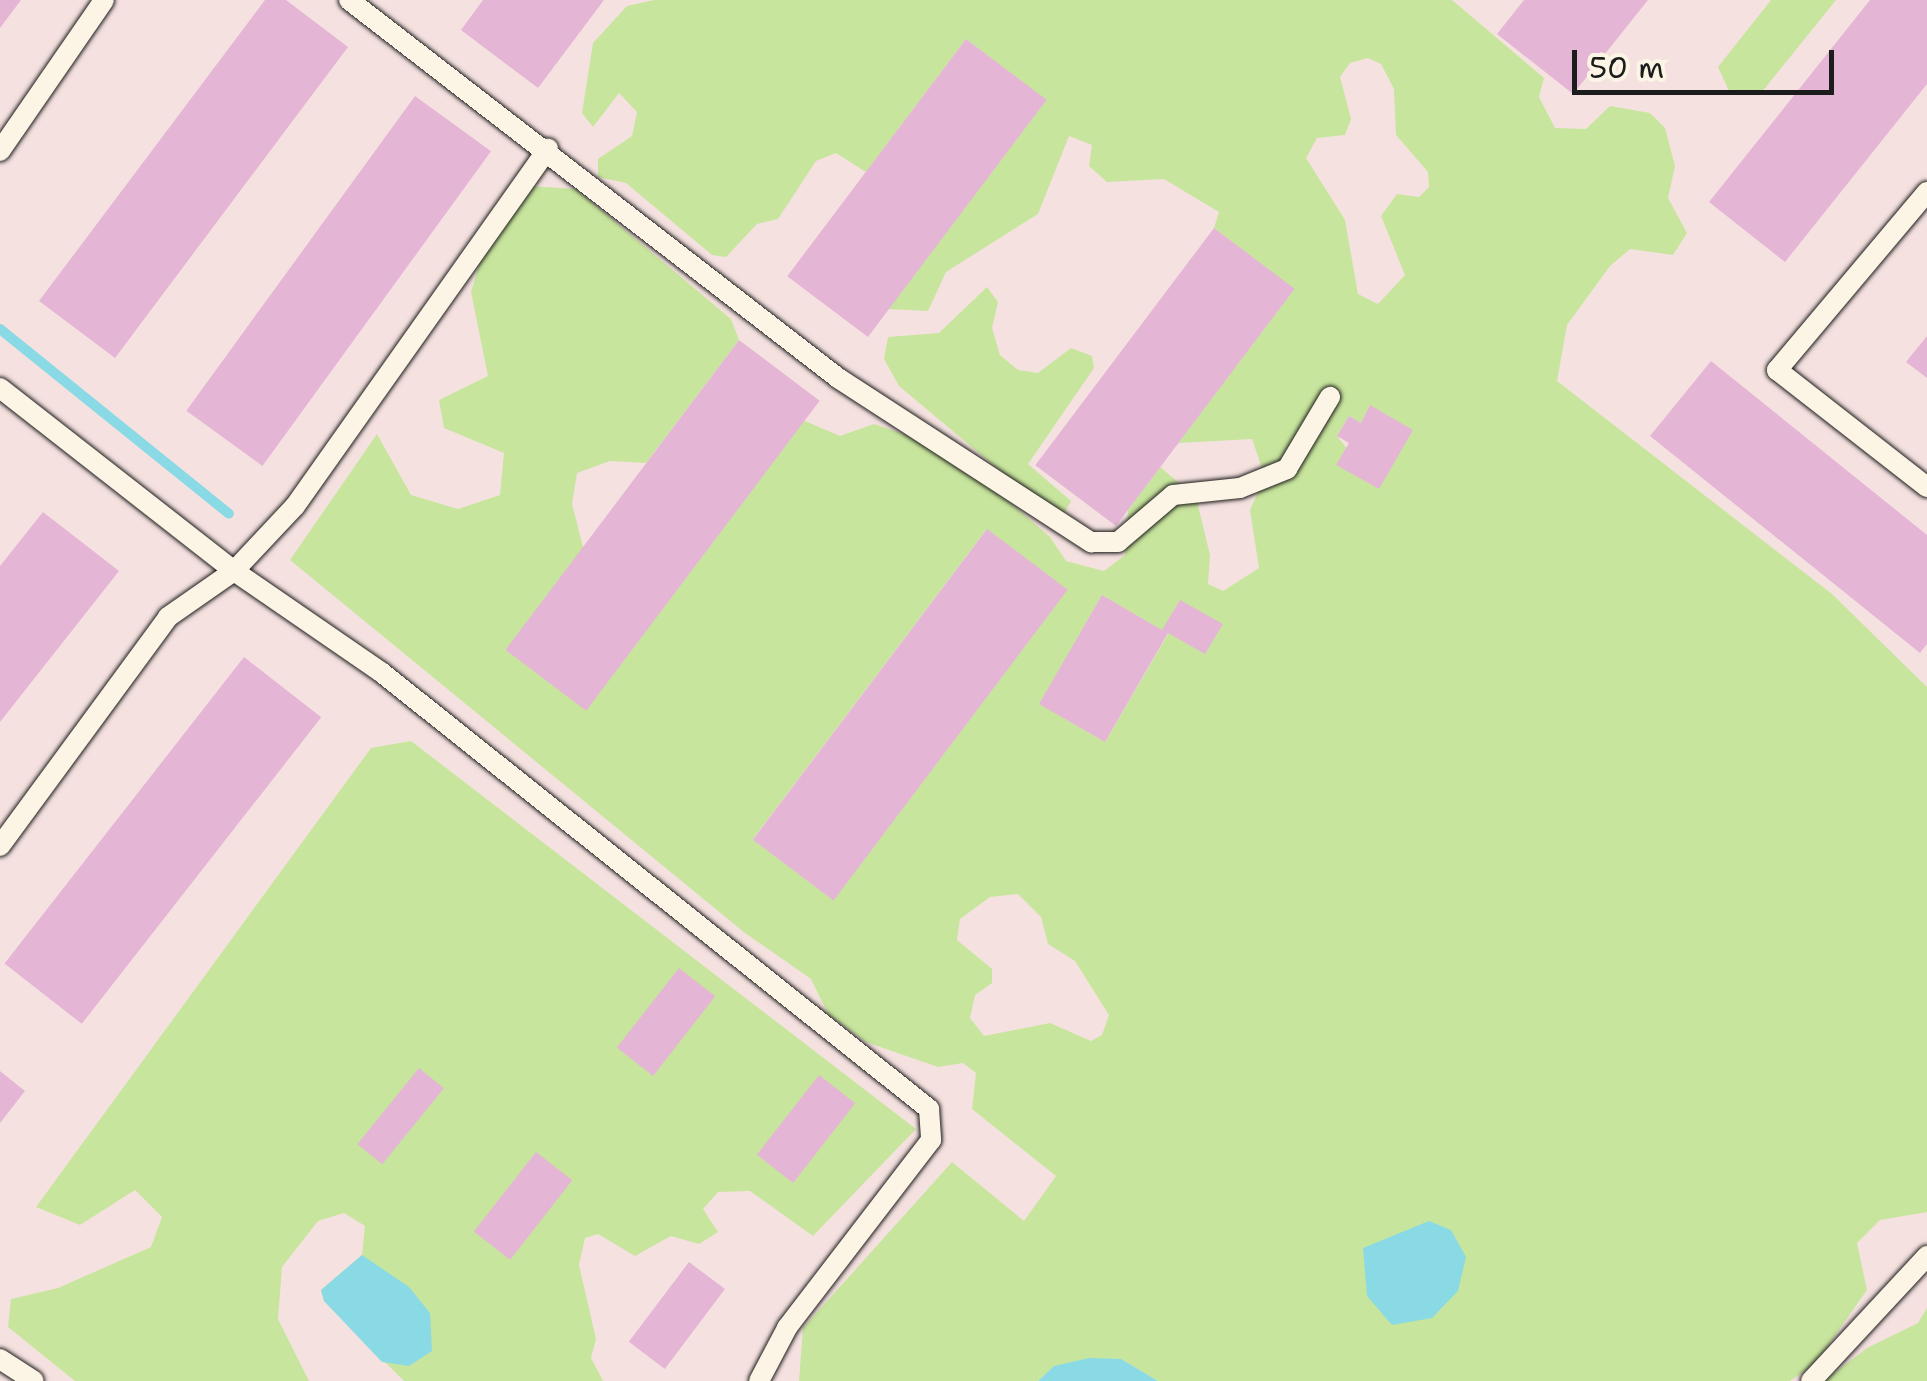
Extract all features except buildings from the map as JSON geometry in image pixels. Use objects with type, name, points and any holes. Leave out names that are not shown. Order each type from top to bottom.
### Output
[{"type":"lane","points":[[0,151],[104,0]]},
{"type":"lane","points":[[349,0],[548,149],[838,378],[1091,542],[1118,542],[1173,496],[1240,488],[1287,468],[1330,397]]},
{"type":"lane","points":[[0,846],[168,617],[234,571],[295,506],[548,149]]},
{"type":"lane","points":[[1927,192],[1777,370],[1927,487]]},
{"type":"lane","points":[[0,388],[234,571],[380,672],[929,1109],[931,1140],[787,1328],[759,1381]]},
{"type":"lane","points":[[1811,1381],[1927,1256]]},
{"type":"lane","points":[[0,1360],[34,1381]]},
{"type":"green space","points":[[654,0],[1452,0],[1544,78],[1539,97],[1555,128],[1586,129],[1610,106],[1650,113],[1665,128],[1675,166],[1668,198],[1687,233],[1673,255],[1630,249],[1610,266],[1567,325],[1557,381],[1832,594],[1927,687],[1927,1212],[1880,1220],[1857,1243],[1867,1290],[1815,1364],[1790,1381],[1158,1381],[1121,1359],[1054,1366],[1038,1381],[799,1381],[803,1328],[952,1162],[1024,1221],[1056,1176],[972,1109],[976,1073],[963,1063],[938,1067],[866,1042],[828,1014],[811,979],[745,933],[290,560],[377,434],[411,495],[458,509],[500,495],[504,453],[444,428],[439,400],[488,376],[471,292],[481,258],[528,186],[576,189],[731,319],[739,340],[646,463],[610,461],[577,473],[572,504],[583,547],[805,421],[840,436],[874,424],[948,449],[1050,537],[1066,561],[1104,571],[1125,555],[1128,510],[1160,467],[1196,497],[1210,555],[1208,584],[1223,591],[1259,568],[1250,510],[1265,477],[1252,439],[1178,443],[1294,289],[1214,228],[1219,212],[1164,179],[1107,182],[1089,166],[1092,145],[1069,136],[1038,214],[946,272],[928,311],[888,309],[1046,100],[966,39],[866,172],[836,153],[816,161],[778,219],[757,224],[726,257],[712,255],[626,183],[598,177],[598,159],[632,136],[637,112],[619,93],[593,127],[582,113],[593,43],[627,6]],"holes":[[[1368,58],[1381,64],[1394,89],[1396,135],[1428,172],[1429,187],[1419,197],[1397,194],[1381,216],[1405,275],[1378,304],[1358,294],[1345,220],[1306,158],[1317,138],[1345,135],[1351,119],[1340,77],[1350,63]],[[1370,406],[1379,489],[1337,436],[1349,416],[1361,423]],[[986,530],[834,899],[753,839]],[[1102,595],[1168,634],[1105,742],[1040,704]],[[1018,894],[1041,917],[1048,944],[1075,961],[1109,1015],[1102,1035],[1091,1041],[1050,1023],[984,1036],[970,1018],[975,995],[992,983],[992,969],[957,940],[960,919],[990,897]]]},
{"type":"green space","points":[[1771,0],[1836,0],[1762,92],[1729,91],[1718,67]]},
{"type":"green space","points":[[987,287],[998,302],[992,328],[1000,355],[1018,370],[1038,373],[1071,348],[1092,356],[1094,368],[1028,464],[1071,501],[1060,521],[899,386],[884,359],[888,337],[939,333]]},
{"type":"green space","points":[[411,741],[916,1129],[813,1236],[750,1191],[718,1192],[703,1209],[718,1232],[699,1244],[671,1236],[635,1256],[598,1234],[585,1238],[579,1265],[596,1339],[591,1358],[603,1381],[404,1381],[324,1301],[321,1290],[362,1255],[365,1226],[344,1213],[318,1221],[282,1267],[278,1319],[309,1381],[75,1381],[8,1327],[11,1299],[58,1288],[151,1247],[162,1217],[135,1190],[80,1225],[36,1207],[371,748]]},
{"type":"green space","points":[[1927,1308],[1927,1381],[1824,1381],[1867,1348],[1918,1323]]},
{"type":"water","points":[[1429,1221],[1451,1230],[1466,1257],[1458,1291],[1432,1318],[1392,1325],[1367,1296],[1363,1248]]},
{"type":"water","points":[[362,1255],[409,1287],[430,1313],[432,1351],[409,1366],[382,1362],[324,1301],[321,1290]]},
{"type":"water","points":[[1089,1358],[1121,1359],[1158,1381],[1038,1381],[1054,1366]]},
{"type":"waterway","points":[[0,329],[229,514]]}]
